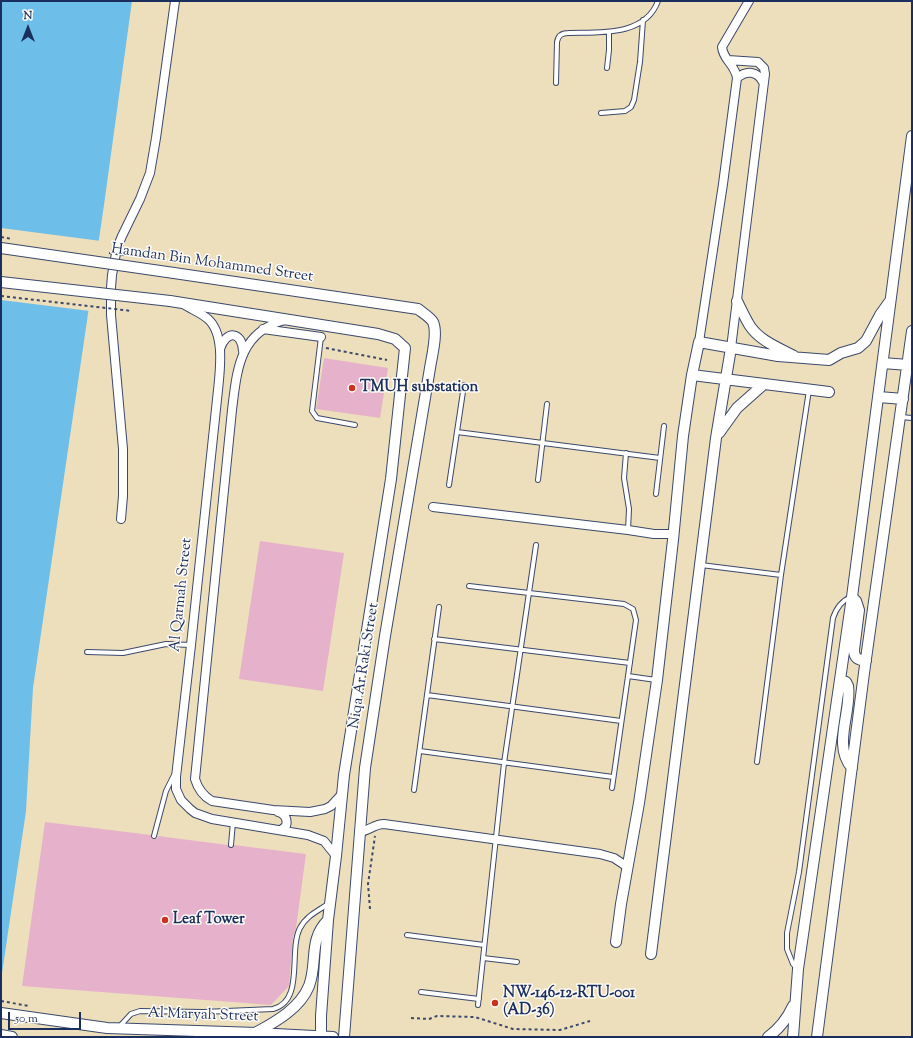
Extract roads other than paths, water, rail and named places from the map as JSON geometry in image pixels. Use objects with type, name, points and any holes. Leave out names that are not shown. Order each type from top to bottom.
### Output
[{"type":"street","points":[[121,519],[123,496],[123,448],[110,288],[116,255],[122,236],[140,199],[150,173],[175,1]]},
{"type":"street","points":[[616,942],[626,866],[638,803],[657,680],[683,436],[723,184],[737,78],[734,68],[722,51],[723,44],[749,1]]},
{"type":"street","points":[[651,954],[716,438],[731,348],[765,71],[760,64],[755,61],[728,60]]},
{"type":"street","points":[[737,78],[746,72],[751,72],[761,78],[764,82]]},
{"type":"street","points":[[793,1037],[798,969],[852,597],[912,136]]},
{"type":"street","name":"Hamdan Bin Mohammed Street","points":[[1,248],[418,309]]},
{"type":"street","points":[[1,282],[181,302],[285,320]]},
{"type":"street","points":[[699,342],[778,356],[828,360],[862,345],[891,299]]},
{"type":"street","points":[[737,301],[757,334],[766,341],[797,358]]},
{"type":"street","name":"Al Qarmah Street","points":[[181,302],[208,319],[212,324],[218,336],[219,350],[218,390],[176,789],[181,800],[190,809],[202,816],[316,837],[324,841],[336,856]]},
{"type":"street","name":"Niqa Ar Raki Street","points":[[344,1037],[365,768],[380,667],[435,336],[433,322],[418,309]]},
{"type":"street","name":"Niqa Ar Raki Street","points":[[285,320],[378,334],[395,339],[405,348],[391,479],[342,794],[328,920],[321,1016],[321,1036]]},
{"type":"street","name":"Al Qarmah Street","points":[[285,320],[276,322],[263,329],[253,337],[243,352],[237,381],[232,410],[195,779],[199,790],[212,801],[273,810],[300,812],[320,811],[331,806],[342,794]]},
{"type":"street","points":[[263,329],[321,338]]},
{"type":"street","points":[[219,350],[223,340],[232,335],[241,339],[243,352]]},
{"type":"street","points":[[817,1037],[866,661],[903,399],[910,365],[912,335]]},
{"type":"street","points":[[883,363],[910,365]]},
{"type":"street","points":[[692,375],[829,392]]},
{"type":"street","points":[[716,438],[745,399],[764,384]]},
{"type":"street","points":[[878,397],[903,399]]},
{"type":"street","points":[[433,507],[628,530],[673,537]]},
{"type":"street","points":[[852,597],[856,601],[859,610],[854,655],[858,659],[866,661]]},
{"type":"street","points":[[840,680],[846,682],[849,690],[842,744],[845,757],[852,768]]},
{"type":"street","points":[[273,810],[283,814],[286,820],[286,826],[281,830]]},
{"type":"street","points":[[359,832],[367,831],[376,825],[384,824],[600,854],[614,858],[626,866]]},
{"type":"street","points":[[257,1032],[285,1015],[294,1007],[307,990],[311,977],[316,940],[321,927],[328,920]]},
{"type":"street","points":[[768,1037],[778,1029],[788,1016],[795,1003]]},
{"type":"street","name":"Al Maryah Street","points":[[1,1013],[96,1027],[257,1032],[333,1037]]},
{"type":"street","points":[[1,1036],[12,1037]]},
{"type":"lane","points":[[556,83],[556,42],[559,36],[564,33],[609,32],[628,28],[643,20],[653,10],[658,1]]},
{"type":"lane","points":[[601,113],[622,112],[629,109],[633,104],[640,62],[643,20]]},
{"type":"lane","points":[[607,68],[609,32]]},
{"type":"lane","points":[[321,338],[312,411],[317,418],[355,425]]},
{"type":"lane","points":[[449,485],[464,385]]},
{"type":"lane","points":[[756,762],[781,575],[809,389]]},
{"type":"lane","points":[[538,480],[547,404]]},
{"type":"lane","points":[[901,417],[912,418]]},
{"type":"lane","points":[[656,494],[664,426]]},
{"type":"lane","points":[[457,432],[660,458]]},
{"type":"lane","points":[[626,453],[624,478],[629,509],[628,530]]},
{"type":"lane","points":[[478,1005],[504,763],[536,545]]},
{"type":"lane","points":[[701,565],[781,575]]},
{"type":"lane","points":[[469,586],[624,604],[635,612],[636,620],[612,788]]},
{"type":"lane","points":[[798,969],[793,964],[787,949],[787,933],[799,872],[833,618],[838,607],[852,597]]},
{"type":"lane","points":[[414,790],[439,606]]},
{"type":"lane","points":[[434,639],[630,663]]},
{"type":"lane","points":[[87,652],[123,653],[166,644],[191,645]]},
{"type":"lane","points":[[628,676],[657,680]]},
{"type":"lane","points":[[427,695],[621,721]]},
{"type":"lane","points":[[420,751],[613,777]]},
{"type":"lane","points":[[154,836],[166,791],[177,771]]},
{"type":"lane","points":[[231,845],[233,822]]},
{"type":"lane","points":[[119,1028],[132,1014],[140,1011],[203,1012],[273,1009],[281,1006],[288,1000],[292,990],[296,940],[300,928],[310,916],[330,903]]},
{"type":"lane","points":[[407,936],[484,945]]},
{"type":"lane","points":[[483,958],[517,962]]},
{"type":"lane","points":[[421,992],[479,999]]},
{"type":"water","points":[[1,1],[132,1],[104,205],[33,688],[26,811],[1,980]]},
{"type":"place","name":"TMUH substation","points":[[352,388]]},
{"type":"place","name":"Leaf Tower","points":[[165,920]]},
{"type":"place","name":"NW-146-12-RTU-001 (AD-36)","points":[[495,1003]]}]
